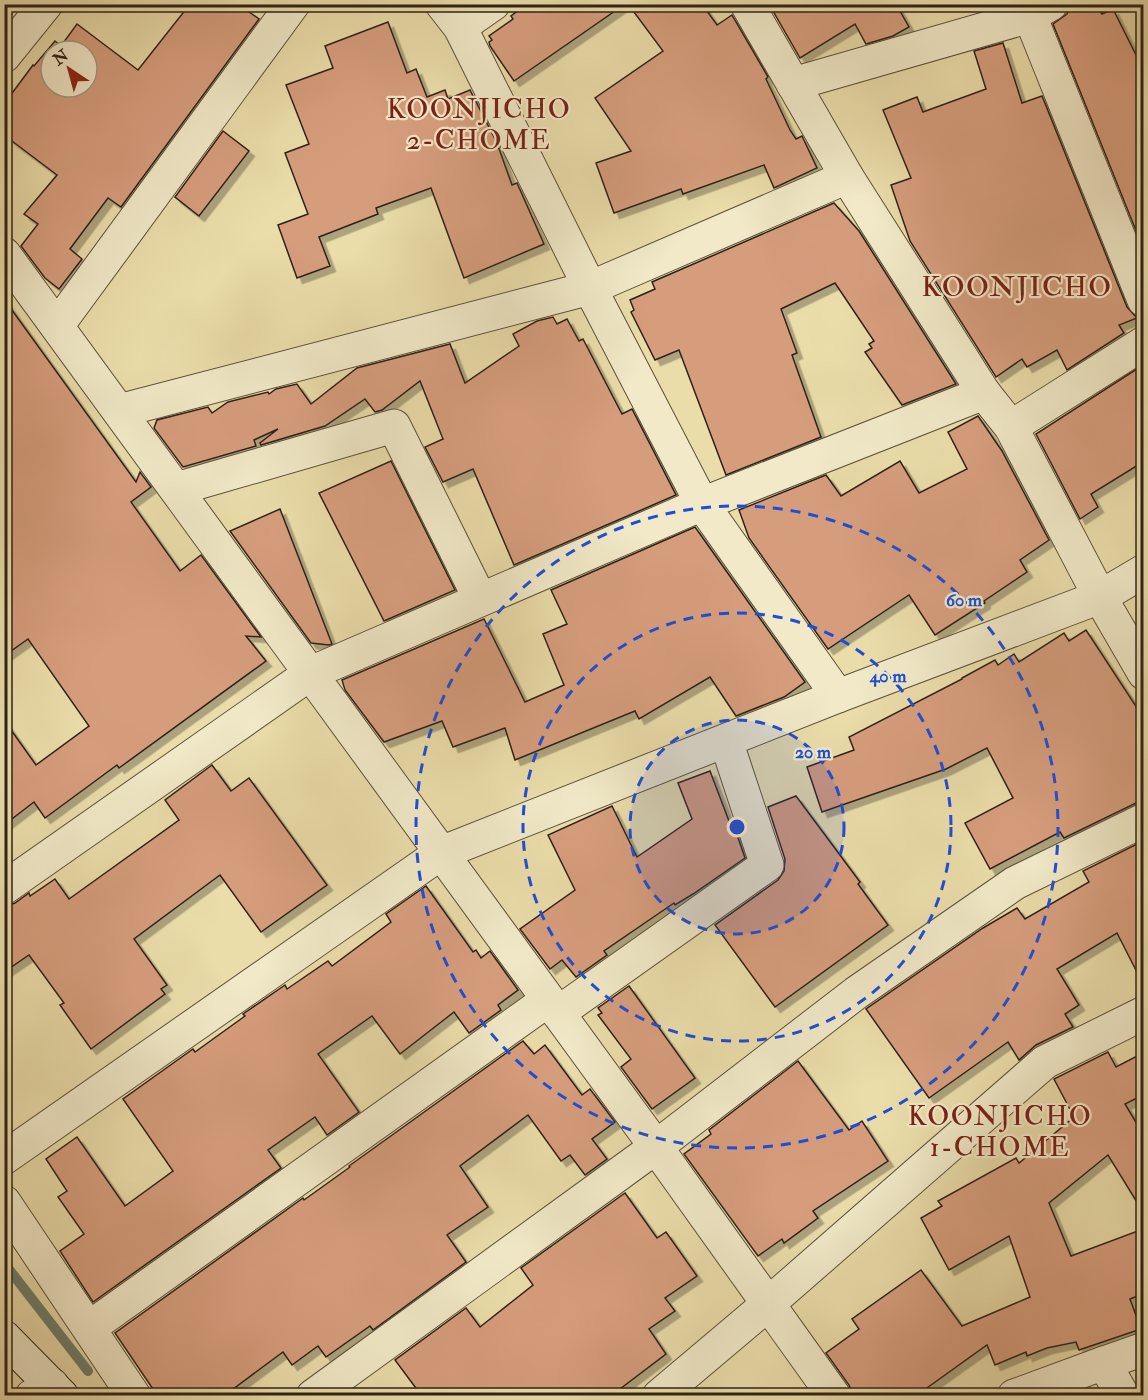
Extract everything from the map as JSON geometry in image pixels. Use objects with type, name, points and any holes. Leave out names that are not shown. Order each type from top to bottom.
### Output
[{"type":"street","points":[[4,56],[45,4]]},
{"type":"street","points":[[57,326],[294,4]]},
{"type":"street","points":[[493,4],[451,16],[702,504],[838,696]]},
{"type":"street","points":[[747,4],[847,177],[984,393],[1011,427],[1100,597],[1143,673]]},
{"type":"street","points":[[793,84],[1040,10],[1143,300]]},
{"type":"street","points":[[119,411],[590,288],[847,177]]},
{"type":"street","points":[[4,254],[656,1147],[834,1395]]},
{"type":"street","points":[[1011,427],[1143,343]]},
{"type":"street","points":[[4,888],[311,674],[702,504],[984,393]]},
{"type":"street","points":[[176,489],[394,426],[480,599]]},
{"type":"street","points":[[4,1158],[441,853],[838,696],[1100,597],[1143,571]]},
{"type":"street","points":[[89,1328],[553,1006],[767,865],[726,741]]},
{"type":"street","points":[[313,1395],[656,1147],[856,993],[1015,883],[1143,820]]},
{"type":"street","points":[[659,1395],[768,1304],[1045,1062],[1143,1013]]},
{"type":"street","points":[[4,1202],[134,1395]]},
{"type":"street","points":[[4,1337],[48,1392]]},
{"type":"street","points":[[1014,1395],[1143,1349]]},
{"type":"street","points":[[1104,1363],[1123,1395]]},
{"type":"building","points":[[190,4],[238,4],[259,19],[121,207],[108,198],[70,249],[82,259],[59,289],[45,278],[21,246],[38,224],[24,214],[57,175],[4,135],[4,104],[39,60],[39,99],[99,99],[99,41],[138,70]]},
{"type":"building","points":[[527,4],[625,4],[514,81],[490,46],[489,42],[492,40],[489,36],[513,19],[511,16]]},
{"type":"building","points":[[628,4],[702,4],[717,25],[732,15],[768,77],[766,79],[790,130],[796,139],[802,136],[817,168],[774,188],[764,165],[683,194],[681,189],[614,213],[596,163],[631,151],[595,98],[663,51]]},
{"type":"building","points":[[769,4],[896,4],[909,27],[893,36],[866,44],[855,24],[800,58]]},
{"type":"building","points":[[1070,4],[1096,4],[1102,14],[1113,9],[1143,69],[1143,248],[1053,24],[1067,14]]},
{"type":"building","points":[[388,22],[407,73],[416,69],[427,97],[445,90],[448,99],[470,90],[497,143],[512,185],[517,183],[544,244],[464,278],[431,188],[376,208],[378,214],[319,237],[330,266],[297,278],[278,225],[308,214],[285,153],[309,144],[286,85],[333,68],[325,46]]},
{"type":"building","points":[[77,24],[97,39],[66,39]]},
{"type":"building","points":[[1003,43],[1022,103],[1042,96],[1127,307],[1137,318],[1119,325],[1124,333],[1067,370],[1057,350],[1027,367],[1022,359],[996,377],[910,241],[891,185],[911,178],[883,110],[917,97],[923,112],[986,89],[974,51]]},
{"type":"building","points":[[223,131],[249,151],[199,216],[175,197]]},
{"type":"building","points":[[834,203],[859,231],[956,384],[902,405],[865,352],[872,348],[869,344],[874,341],[835,283],[781,309],[797,353],[792,355],[821,437],[726,475],[679,350],[655,360],[631,312],[634,310],[630,300],[655,289],[652,282]]},
{"type":"building","points":[[4,299],[136,482],[140,472],[151,487],[131,502],[180,571],[201,555],[261,637],[246,636],[266,661],[119,768],[117,765],[45,818],[34,802],[4,825],[4,720],[36,765],[89,726],[28,639],[4,656]]},
{"type":"building","points":[[553,317],[557,324],[567,319],[579,341],[583,339],[622,414],[632,409],[676,495],[514,565],[473,469],[443,482],[425,447],[443,439],[420,381],[382,410],[375,412],[365,399],[325,426],[261,445],[260,443],[278,429],[254,440],[256,446],[183,467],[154,428],[157,420],[208,407],[212,413],[228,402],[268,392],[269,394],[276,389],[297,384],[311,404],[357,368],[450,344],[465,383],[519,346],[513,334],[537,321]]},
{"type":"building","points":[[1143,365],[1143,462],[1091,494],[1098,507],[1080,519],[1036,434]]},
{"type":"building","points":[[978,416],[1002,451],[1049,540],[1020,560],[1027,572],[984,601],[985,603],[935,635],[909,595],[828,649],[749,538],[739,510],[826,475],[841,496],[900,461],[919,493],[967,469],[948,432]]},
{"type":"building","points":[[391,461],[455,590],[384,621],[319,493]]},
{"type":"building","points":[[280,509],[332,644],[311,643],[230,531]]},
{"type":"building","points":[[695,527],[805,682],[784,697],[736,716],[710,677],[639,719],[635,711],[515,760],[505,728],[453,747],[442,721],[384,742],[345,690],[342,680],[484,619],[525,702],[564,685],[543,634],[567,624],[551,590]]},
{"type":"building","points":[[1086,630],[1143,717],[1143,802],[1136,803],[1064,838],[1060,832],[990,869],[965,823],[1013,798],[987,748],[946,769],[822,812],[807,767],[854,750],[849,737],[995,660],[998,665],[1014,654],[1019,662],[1064,633],[1069,641]]},
{"type":"building","points":[[212,765],[231,791],[249,778],[327,885],[261,932],[220,875],[134,939],[167,985],[161,989],[165,994],[91,1049],[60,1005],[64,1003],[29,955],[4,972],[4,907],[15,903],[29,893],[30,896],[55,879],[69,899],[179,820],[165,800]]},
{"type":"building","points":[[710,771],[729,821],[732,820],[745,858],[604,951],[607,955],[576,977],[562,960],[550,969],[520,929],[575,890],[548,835],[612,806],[637,857],[692,819],[678,783]]},
{"type":"building","points":[[796,796],[860,882],[858,884],[888,925],[775,1007],[715,925],[778,880],[784,871],[785,859],[768,807]]},
{"type":"building","points":[[1143,841],[1143,984],[1117,933],[1057,969],[1079,1005],[1065,1014],[1073,1027],[1036,1045],[1019,1060],[1008,1042],[929,1098],[866,1009],[983,928],[1017,908],[1025,919],[1089,882],[1083,871]]},
{"type":"building","points":[[426,886],[473,952],[476,950],[481,958],[490,951],[518,990],[498,1005],[501,1010],[469,1033],[454,1012],[400,1054],[372,1016],[318,1054],[359,1112],[327,1135],[315,1117],[268,1150],[281,1168],[93,1302],[60,1251],[84,1234],[58,1197],[67,1191],[46,1159],[77,1137],[125,1206],[173,1171],[123,1099],[193,1049],[195,1052],[245,1016],[243,1014],[285,985],[287,989],[328,961],[332,966],[391,922],[386,914]]},
{"type":"building","points":[[629,986],[695,1078],[652,1109],[621,1067],[631,1059],[598,1015],[602,1013],[598,1008]]},
{"type":"building","points":[[523,1041],[534,1054],[545,1045],[582,1095],[590,1089],[615,1122],[592,1139],[607,1159],[585,1175],[570,1155],[561,1161],[528,1115],[460,1166],[488,1207],[447,1235],[466,1262],[373,1330],[370,1326],[326,1357],[318,1346],[292,1365],[283,1352],[225,1395],[157,1395],[115,1333],[303,1198],[304,1200]]},
{"type":"building","points":[[1108,1052],[1116,1067],[1143,1053],[1143,1095],[1125,1104],[1143,1134],[1143,1212],[1108,1155],[1049,1203],[1071,1256],[1143,1229],[1143,1294],[1130,1299],[1141,1329],[1079,1350],[1076,1342],[1047,1348],[1027,1356],[1026,1352],[995,1365],[987,1345],[917,1395],[853,1395],[849,1385],[826,1353],[859,1329],[852,1319],[921,1270],[962,1326],[1030,1297],[1009,1236],[949,1270],[921,1218],[942,1206],[938,1201],[1016,1158],[1019,1163],[1074,1117],[1054,1079]]},
{"type":"building","points":[[798,1061],[849,1130],[862,1121],[888,1161],[813,1211],[818,1218],[784,1243],[782,1239],[758,1256],[684,1154],[711,1134],[709,1130]]},
{"type":"building","points":[[625,1193],[657,1238],[666,1232],[697,1276],[665,1298],[675,1311],[649,1329],[666,1354],[612,1395],[421,1395],[395,1360],[466,1308],[480,1327],[533,1285],[521,1268]]},
{"type":"waterway","points":[[4,1263],[88,1371]]},
{"type":"district","name":"KOONJICHO 2-CHOME","points":[[479,124]]},
{"type":"district","name":"KOONJICHO","points":[[1017,287]]},
{"type":"district","name":"KOONJICHO 1-CHOME","points":[[1000,1132]]}]
